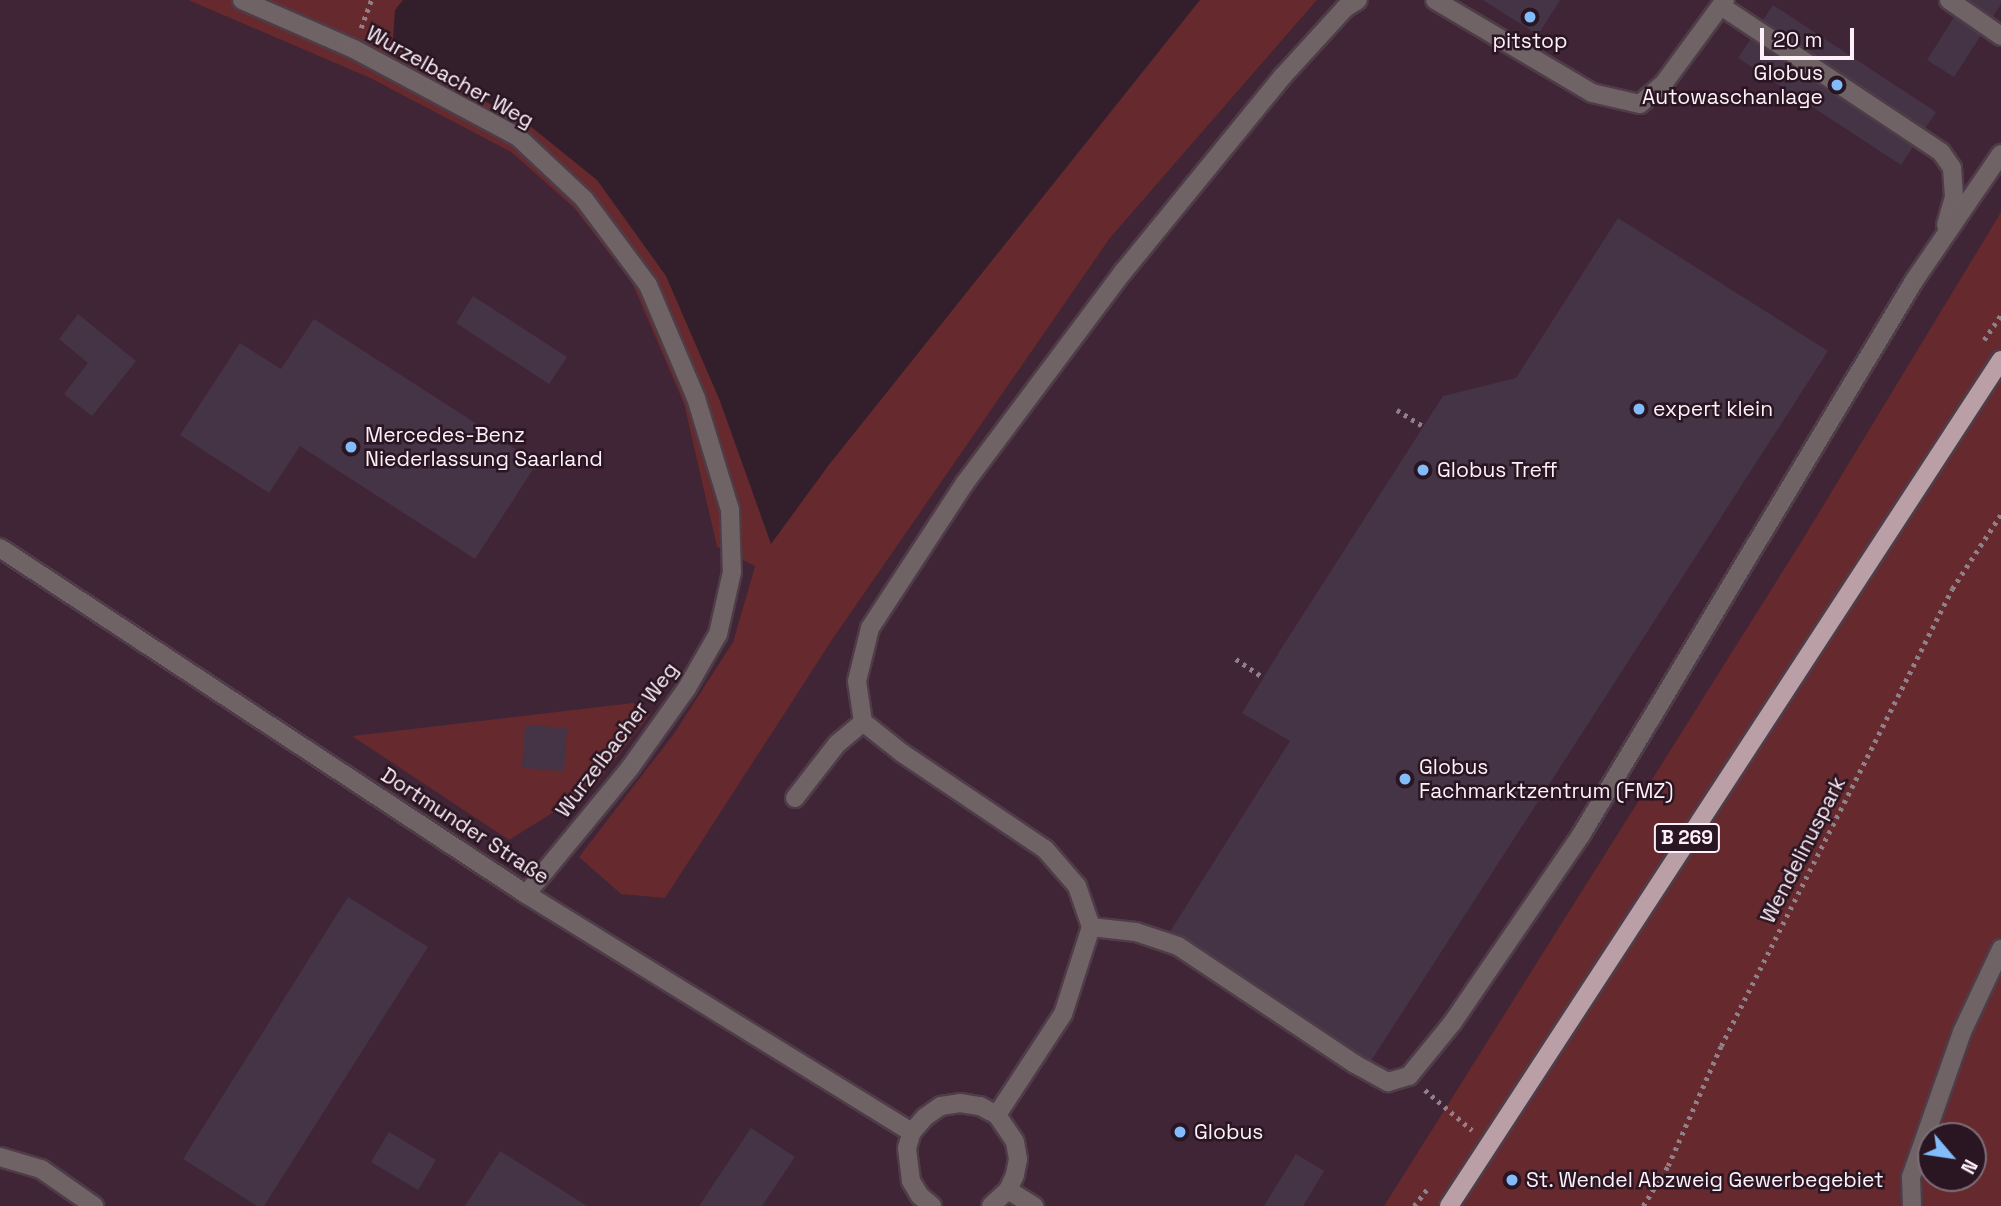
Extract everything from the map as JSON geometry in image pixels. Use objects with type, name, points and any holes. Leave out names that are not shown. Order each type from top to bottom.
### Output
[{"type":"main road","name":"B 269","points":[[1449,1206],[2001,360]]},
{"type":"street","name":"Wurzelbacher Weg","points":[[242,0],[354,49],[518,137],[584,199],[648,285],[696,398],[730,510],[732,572],[718,634],[687,688],[630,768],[526,894]]},
{"type":"street","points":[[997,1115],[1063,1014],[1091,927],[1077,886],[1045,849],[902,753],[863,722],[857,681],[870,628],[965,483],[1124,272],[1283,76],[1345,8],[1359,0]]},
{"type":"street","points":[[1435,0],[1592,93],[1640,104],[1664,83],[1723,3],[1941,152],[1952,169],[1954,197],[1942,239]]},
{"type":"street","points":[[1950,0],[2001,36]]},
{"type":"street","points":[[1091,927],[1136,932],[1178,946],[1355,1064],[1388,1082],[1409,1076],[1453,1023],[1581,835],[1914,281],[2001,154]]},
{"type":"street","name":"Dortmunder Straße","points":[[0,548],[526,894],[912,1132]]},
{"type":"street","points":[[795,799],[837,744],[863,722]]},
{"type":"street","points":[[1912,1206],[1911,1177],[1962,1032],[2001,949]]},
{"type":"street","points":[[932,1206],[915,1188],[906,1165],[907,1148],[912,1132],[925,1117],[941,1106],[960,1103],[980,1106],[997,1115],[1008,1127],[1016,1150],[1015,1175],[1008,1191],[991,1206]]},
{"type":"street","points":[[0,1157],[41,1169],[94,1206]]},
{"type":"street","points":[[1008,1191],[1034,1206]]},
{"type":"path","points":[[1397,410],[1424,427]]},
{"type":"path","name":"Wendelinuspark","points":[[1643,1206],[1668,1167],[1721,1046],[1952,589],[2001,513]]},
{"type":"path","points":[[1236,659],[1264,677]]},
{"type":"path","points":[[1409,1076],[1488,1145]]},
{"type":"shaded area","points":[[0,0],[188,0],[370,78],[511,152],[574,208],[632,283],[684,404],[717,547],[755,566],[733,642],[673,735],[664,898],[832,640],[1110,238],[1317,0],[2001,0],[2001,212],[1801,542],[1384,1206],[0,1206]]},
{"type":"shaded area","points":[[188,0],[403,0],[395,10],[393,40],[417,66],[525,122],[597,180],[666,276],[720,401],[771,544],[828,466],[1200,0],[1317,0],[1110,238],[832,640],[665,898],[621,894],[579,857],[673,735],[733,642],[755,566],[717,547],[684,404],[632,283],[574,208],[511,152],[370,78]]},
{"type":"shaded area","points":[[2001,212],[2001,1206],[1384,1206],[1801,542]]},
{"type":"shaded area","points":[[633,703],[650,714],[594,787],[509,840],[352,736]]},
{"type":"building","name":"pitstop","points":[[1483,0],[1560,0],[1538,35]]},
{"type":"building","points":[[1965,0],[2001,0],[2001,4],[1954,77],[1927,60]]},
{"type":"building","name":"Globus Autowaschanlage","points":[[1773,5],[1936,112],[1901,165],[1738,58]]},
{"type":"building","points":[[1618,218],[1828,351],[1369,1064],[1168,935],[1290,741],[1242,713],[1281,649],[1443,396],[1516,378]]},
{"type":"building","points":[[473,296],[567,357],[549,384],[456,323]]},
{"type":"building","points":[[78,314],[136,361],[92,416],[64,394],[88,363],[59,339]]},
{"type":"building","points":[[314,319],[537,463],[475,559],[300,446],[269,493],[180,435],[240,343],[281,369]]},
{"type":"building","points":[[525,725],[567,728],[564,771],[522,768]]},
{"type":"building","points":[[348,897],[428,947],[264,1206],[257,1206],[183,1159]]},
{"type":"building","points":[[751,1128],[795,1157],[762,1206],[699,1206]]},
{"type":"building","points":[[389,1132],[436,1160],[418,1190],[371,1162]]},
{"type":"building","points":[[500,1151],[587,1206],[465,1206]]},
{"type":"building","points":[[1296,1154],[1324,1171],[1303,1206],[1264,1206]]},
{"type":"place","name":"pitstop","points":[[1530,17]]},
{"type":"place","name":"Globus Autowaschanlage","points":[[1837,85]]},
{"type":"place","name":"expert klein","points":[[1639,409]]},
{"type":"place","name":"Mercedes-Benz Niederlassung Saarland","points":[[351,447]]},
{"type":"place","name":"Globus Treff","points":[[1423,470]]},
{"type":"place","name":"Globus Fachmarktzentrum (FMZ)","points":[[1405,779]]},
{"type":"place","name":"Globus","points":[[1180,1132]]},
{"type":"place","name":"St. Wendel Abzweig Gewerbegebiet","points":[[1512,1180]]}]
